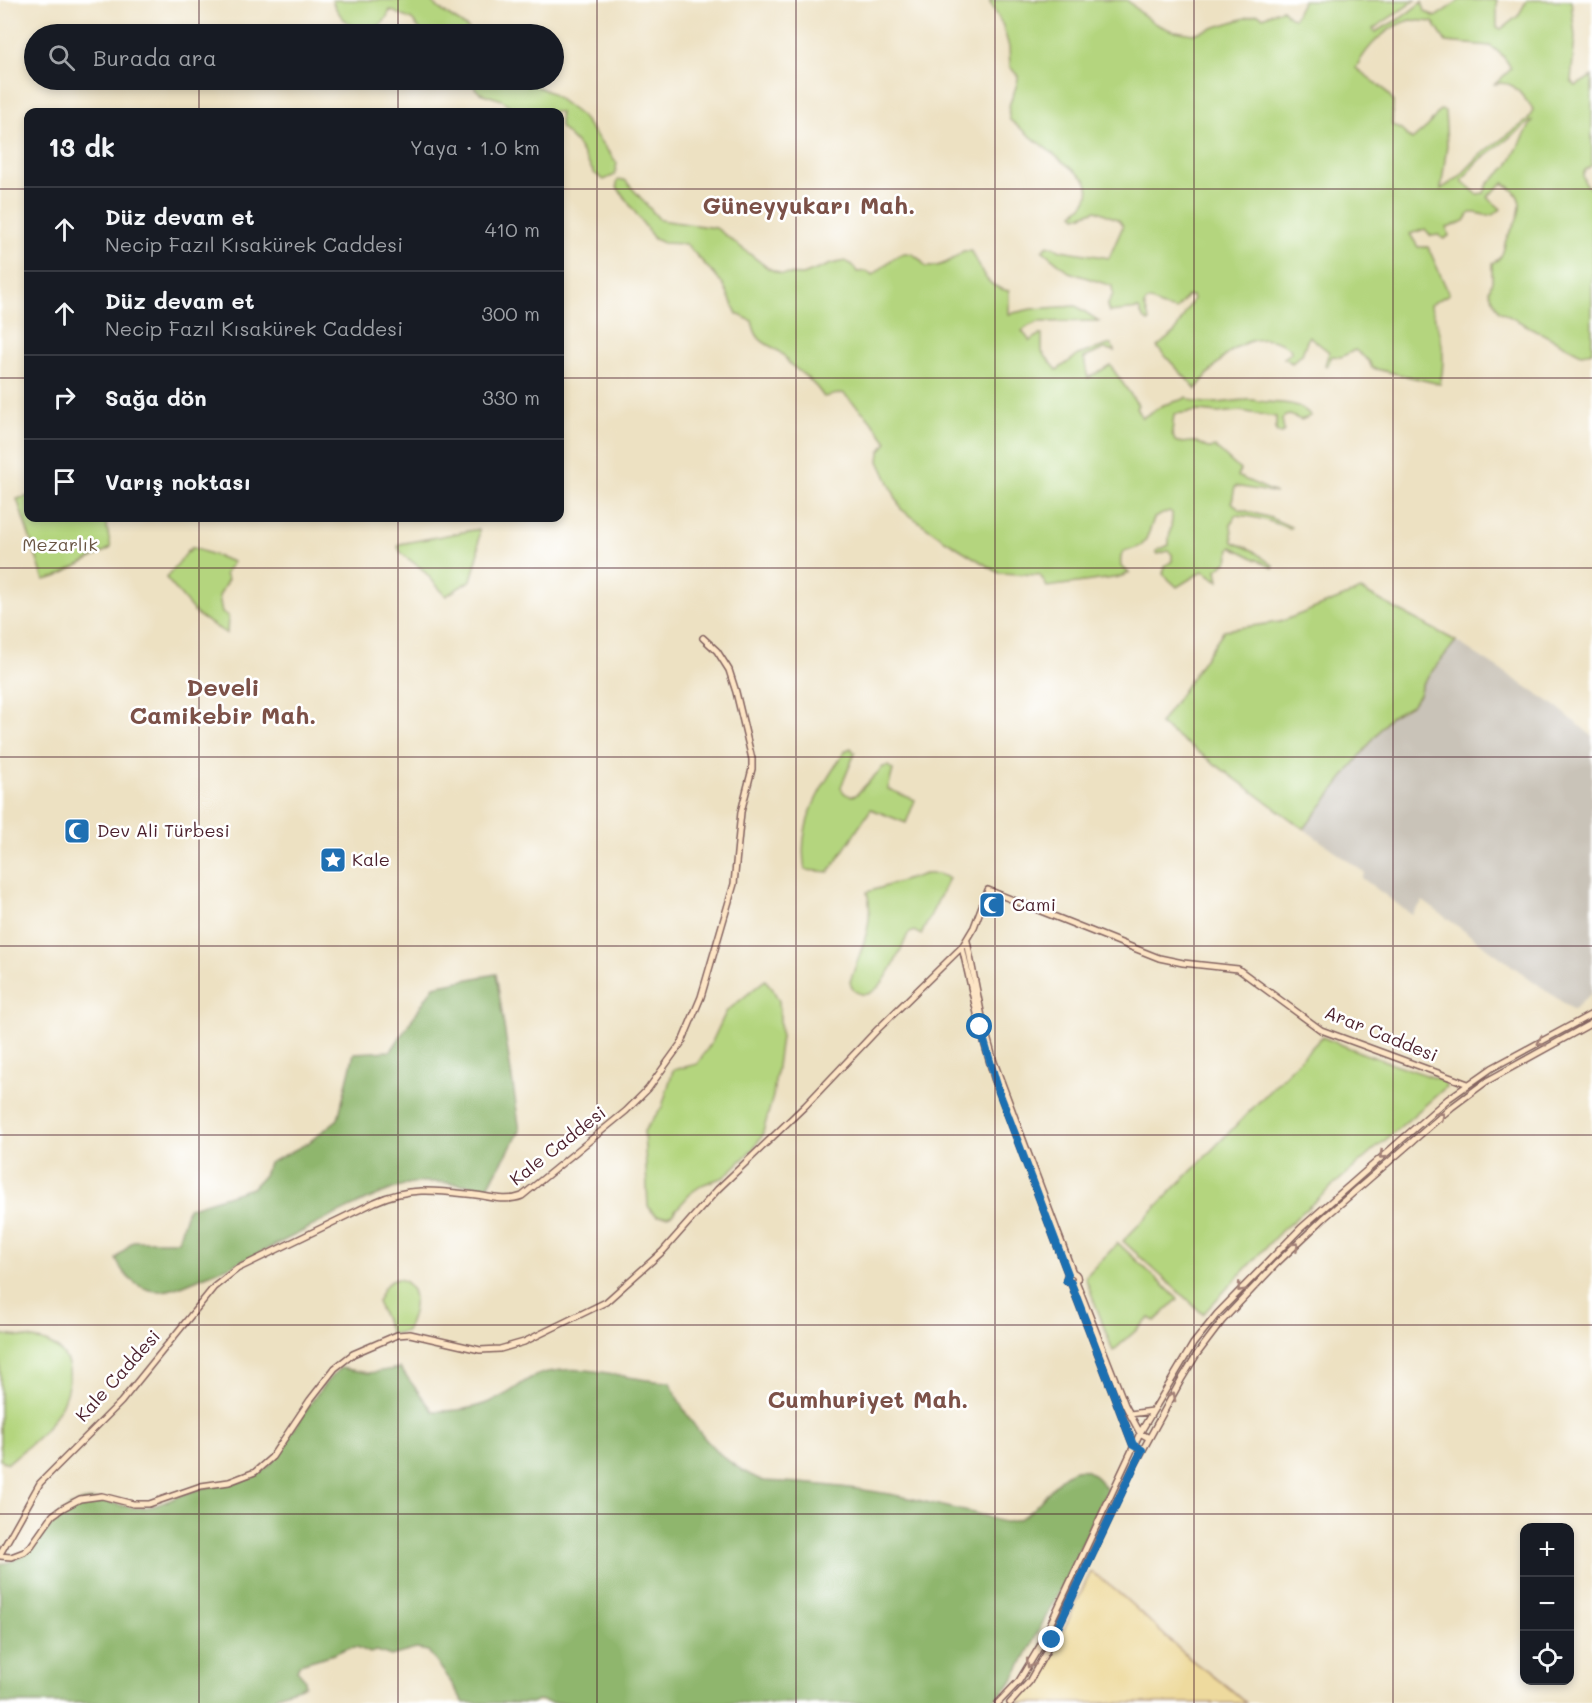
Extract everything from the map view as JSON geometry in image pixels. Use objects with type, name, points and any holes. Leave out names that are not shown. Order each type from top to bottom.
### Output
[{"type":"street","name":"Kale Caddesi","points":[[0,1555],[40,1483],[121,1402],[214,1287],[226,1276],[375,1202],[398,1193],[423,1190],[502,1199],[522,1196],[626,1111],[661,1073],[686,1034],[701,997],[734,884],[741,812],[752,774],[752,759],[729,670],[717,651],[703,638]]},
{"type":"street","name":"Arar Caddesi","points":[[967,940],[988,890],[1159,958],[1238,969],[1321,1030],[1468,1084]]},
{"type":"street","points":[[0,1555],[11,1557],[24,1552],[31,1546],[53,1515],[80,1499],[102,1496],[133,1504],[149,1504],[201,1486],[229,1482],[255,1472],[276,1453],[309,1400],[335,1368],[353,1354],[397,1335],[410,1334],[480,1350],[500,1349],[524,1342],[606,1302],[663,1251],[718,1189],[805,1106],[967,940]]},
{"type":"street","points":[[967,940],[983,1022],[994,1062],[1070,1273],[1066,1280],[1073,1282]]},
{"type":"street","points":[[962,947],[992,1070],[1070,1273],[1077,1276],[1073,1282]]},
{"type":"street","points":[[998,1703],[1019,1681],[1040,1646],[1100,1521],[1133,1445],[1201,1334],[1271,1257],[1377,1160],[1468,1084],[1504,1061],[1592,1014]]},
{"type":"street","points":[[1010,1703],[1029,1682],[1046,1652],[1142,1450],[1186,1371],[1209,1337],[1277,1263],[1323,1219],[1463,1098],[1521,1061],[1592,1023]]},
{"type":"street","points":[[1073,1282],[1130,1414],[1140,1433],[1149,1438]]},
{"type":"street","points":[[1073,1282],[1133,1445],[1142,1450]]},
{"type":"street","points":[[1130,1414],[1153,1411]]},
{"type":"shaded area","points":[[1456,641],[1557,707],[1592,736],[1592,993],[1573,1010],[1423,901],[1412,915],[1362,878],[1365,873],[1304,829],[1390,717],[1410,707],[1422,684]]},
{"type":"green space","points":[[332,0],[430,0],[440,10],[461,24],[415,24],[412,20],[390,10],[381,24],[350,24],[337,10]]},
{"type":"green space","points":[[989,0],[1127,0],[1156,24],[1170,30],[1193,34],[1258,14],[1263,17],[1282,9],[1294,18],[1303,0],[1416,0],[1373,29],[1375,32],[1401,18],[1422,2],[1425,11],[1435,17],[1460,0],[1497,0],[1497,27],[1501,29],[1518,16],[1527,0],[1571,0],[1575,37],[1571,81],[1576,86],[1592,76],[1592,165],[1585,170],[1583,176],[1585,184],[1592,189],[1592,352],[1581,354],[1499,311],[1489,291],[1492,281],[1492,263],[1499,259],[1502,253],[1517,220],[1520,207],[1518,196],[1503,183],[1487,197],[1501,209],[1496,213],[1488,215],[1470,213],[1465,221],[1447,228],[1449,236],[1444,239],[1439,235],[1431,236],[1425,229],[1410,234],[1418,247],[1428,247],[1449,294],[1430,305],[1442,344],[1443,364],[1440,384],[1372,368],[1369,361],[1355,350],[1341,357],[1332,356],[1327,366],[1325,365],[1329,352],[1309,336],[1302,354],[1292,363],[1284,358],[1291,353],[1290,348],[1275,341],[1262,339],[1249,342],[1225,356],[1196,389],[1157,347],[1175,332],[1193,299],[1192,296],[1187,296],[1176,310],[1160,306],[1151,300],[1147,301],[1144,305],[1150,321],[1148,322],[1143,318],[1139,309],[1109,312],[1107,306],[1113,294],[1112,286],[1069,272],[1042,250],[1048,245],[1061,250],[1109,258],[1123,226],[1119,220],[1096,210],[1076,217],[1073,213],[1087,199],[1089,190],[1086,180],[1010,120],[1010,103],[1018,76],[1010,67],[1009,47],[1003,26]],"holes":[[[1411,20],[1433,22],[1446,42],[1490,46],[1497,51],[1511,69],[1495,84],[1505,83],[1512,86],[1533,110],[1528,120],[1480,155],[1458,178],[1441,189],[1447,145],[1445,111],[1440,110],[1428,126],[1412,140],[1392,125],[1393,101],[1384,89],[1356,68],[1379,38],[1394,27]],[[1533,120],[1507,167],[1488,184],[1484,193],[1477,194],[1462,181],[1476,163]]]},
{"type":"green space","points":[[477,90],[545,90],[551,93],[581,116],[617,163],[615,175],[604,180],[594,173],[576,143],[564,131],[564,108],[513,108],[502,100]]},
{"type":"green space","points":[[619,180],[625,180],[660,220],[716,228],[768,268],[781,274],[803,275],[845,261],[853,265],[857,272],[866,271],[873,275],[893,259],[905,253],[919,258],[926,267],[932,267],[942,265],[963,251],[971,251],[988,281],[1009,291],[1009,314],[1031,309],[1076,306],[1099,321],[1038,322],[1022,331],[1030,341],[1042,335],[1042,352],[1057,370],[1078,355],[1111,344],[1114,351],[1104,349],[1084,358],[1088,378],[1110,365],[1138,405],[1136,408],[1142,418],[1163,405],[1186,397],[1207,403],[1251,400],[1291,404],[1301,408],[1311,416],[1301,420],[1290,415],[1285,416],[1282,419],[1284,431],[1281,434],[1276,431],[1276,417],[1240,411],[1218,413],[1200,411],[1174,414],[1172,433],[1175,441],[1196,442],[1207,448],[1215,447],[1240,470],[1237,476],[1276,493],[1235,486],[1232,502],[1239,509],[1271,518],[1291,527],[1290,529],[1250,516],[1235,515],[1231,525],[1233,542],[1252,550],[1274,566],[1273,568],[1232,547],[1228,560],[1217,570],[1219,581],[1203,571],[1177,587],[1163,574],[1165,566],[1172,561],[1172,554],[1168,551],[1158,554],[1156,551],[1169,545],[1172,513],[1169,511],[1154,518],[1148,536],[1142,545],[1124,552],[1121,566],[1129,573],[1121,577],[1047,587],[1040,575],[999,573],[945,540],[901,509],[879,461],[880,452],[887,442],[869,418],[843,393],[824,397],[813,383],[790,364],[783,355],[763,342],[757,335],[752,321],[737,314],[723,284],[686,244],[663,243],[654,239],[617,187]]},
{"type":"green space","name":"Mezarlık","points":[[24,497],[24,520],[17,499]]},
{"type":"green space","name":"Mezarlık","points":[[25,522],[106,522],[111,548],[56,577],[44,580]]},
{"type":"green space","points":[[479,529],[478,556],[471,580],[446,596],[422,569],[402,554],[398,547],[400,544]]},
{"type":"green space","points":[[191,547],[233,562],[225,574],[228,579],[219,596],[222,613],[228,616],[227,634],[197,615],[166,578]]},
{"type":"green space","points":[[1361,590],[1456,641],[1422,684],[1413,704],[1390,717],[1304,829],[1160,724],[1224,630],[1280,622]]},
{"type":"green space","points":[[851,748],[855,753],[841,787],[845,793],[851,796],[856,795],[883,767],[888,766],[893,770],[888,789],[915,800],[906,823],[871,809],[829,872],[805,870],[803,853],[807,821],[820,792],[846,750]]},
{"type":"green space","points":[[925,874],[938,874],[949,878],[921,935],[914,931],[908,934],[896,961],[877,988],[869,993],[857,993],[850,982],[868,926],[867,892]]},
{"type":"green space","points":[[496,974],[520,1131],[487,1188],[431,1182],[401,1186],[230,1266],[167,1290],[154,1291],[140,1286],[119,1266],[116,1259],[133,1241],[178,1241],[188,1208],[252,1188],[264,1175],[269,1163],[308,1143],[338,1119],[354,1053],[391,1051],[434,986]]},
{"type":"green space","points":[[765,980],[779,1001],[781,1037],[773,1096],[762,1136],[753,1149],[724,1177],[704,1184],[692,1192],[672,1214],[658,1216],[648,1206],[644,1131],[662,1107],[673,1070],[697,1064],[712,1042],[726,1012]]},
{"type":"green space","points":[[1322,1037],[1444,1081],[1446,1087],[1281,1231],[1203,1314],[1123,1241]]},
{"type":"green space","points":[[1118,1243],[1178,1299],[1155,1321],[1150,1318],[1113,1351],[1085,1277]]},
{"type":"green space","points":[[399,1279],[411,1288],[414,1309],[406,1331],[391,1334],[377,1302],[387,1284]]},
{"type":"green space","points":[[0,1334],[50,1344],[60,1351],[67,1361],[69,1371],[66,1394],[55,1416],[40,1436],[8,1463],[0,1460]]},
{"type":"green space","points":[[340,1368],[369,1373],[400,1368],[433,1411],[482,1405],[500,1398],[537,1375],[564,1370],[594,1371],[670,1382],[686,1413],[707,1441],[733,1464],[764,1481],[873,1491],[1003,1522],[1021,1518],[1068,1473],[1080,1469],[1093,1474],[1107,1490],[1064,1582],[1011,1683],[991,1703],[551,1703],[539,1700],[531,1703],[464,1703],[428,1651],[416,1649],[391,1656],[377,1651],[370,1653],[357,1647],[347,1648],[300,1664],[297,1670],[305,1679],[305,1685],[278,1696],[274,1699],[278,1703],[0,1703],[0,1564],[24,1554],[64,1511],[76,1504],[101,1500],[130,1507],[146,1507],[199,1489],[241,1481],[256,1475],[274,1460],[318,1393]]},
{"type":"sand","points":[[1091,1572],[1129,1602],[1188,1657],[1246,1703],[1017,1703],[1050,1657]]},
{"type":"place","name":"Dev Ali Türbesi","points":[[77,831]]},
{"type":"place","name":"Kale","points":[[333,860]]},
{"type":"place","name":"Cami","points":[[992,905]]},
{"type":"district","name":"Güneyyukarı Mah.","points":[[809,206]]},
{"type":"district","name":"Develi Camikebir Mah.","points":[[223,702]]},
{"type":"district","name":"Cumhuriyet Mah.","points":[[868,1400]]},
{"type":"route","points":[[980,1027],[994,1078],[1068,1274],[1066,1280],[1071,1283],[1133,1445],[1142,1450],[1052,1640]]}]
